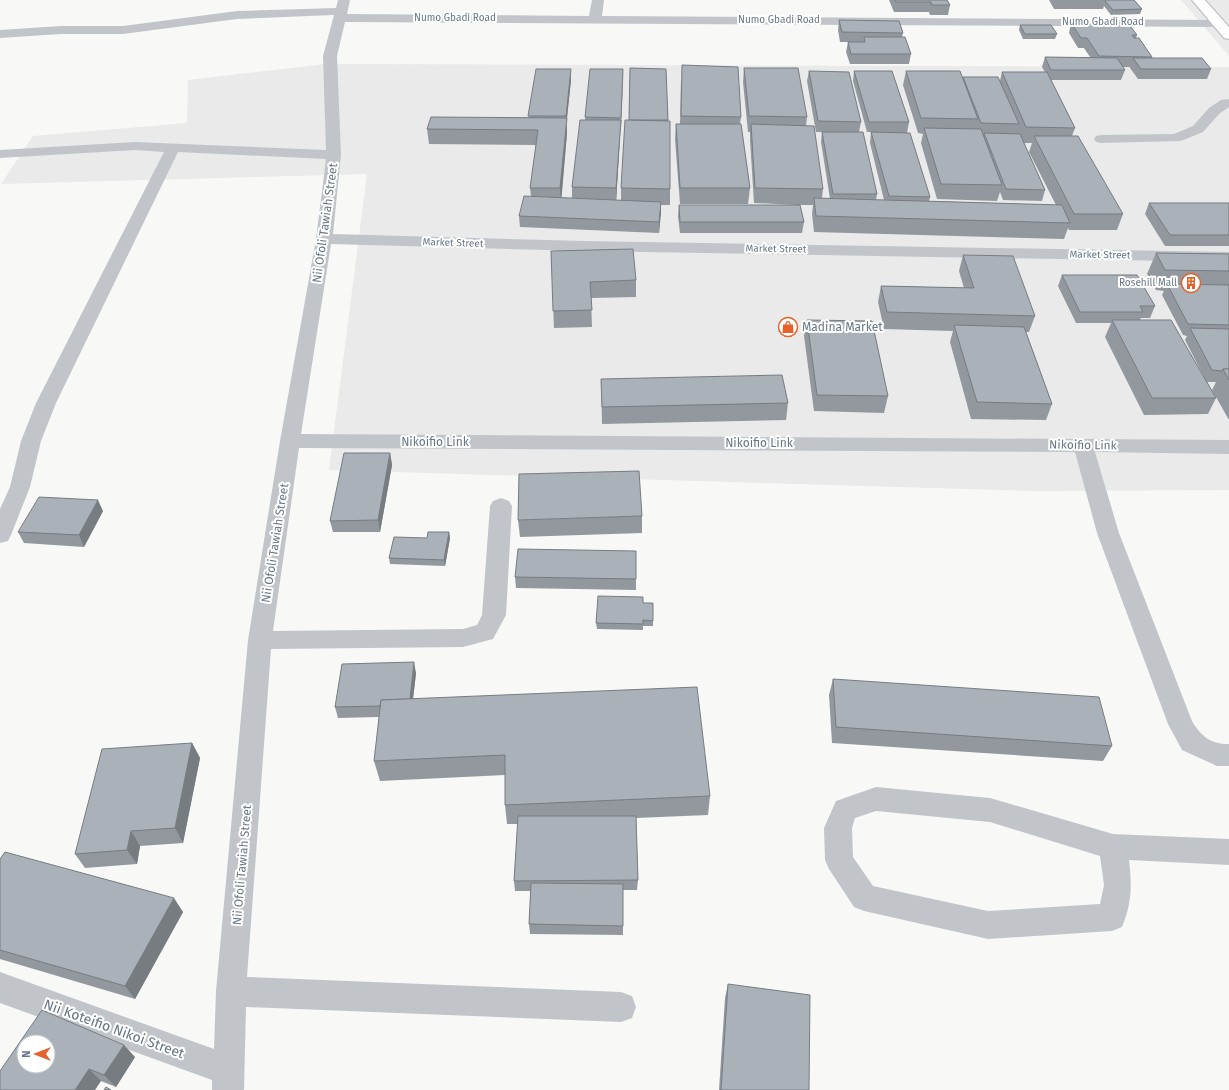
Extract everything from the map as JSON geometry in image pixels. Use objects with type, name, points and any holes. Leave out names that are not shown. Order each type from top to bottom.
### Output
[{"type":"main road","points":[[1198,0],[1229,35]]},
{"type":"street","points":[[595,20],[598,0]]},
{"type":"street","points":[[268,2],[306,11]]},
{"type":"street","name":"Numo Gbadi Road","points":[[306,11],[342,9],[471,12],[595,20],[1218,23]]},
{"type":"street","name":"Nii Ofoli Tawiah Street","points":[[228,1080],[231,991],[260,640],[290,441],[324,239],[334,155],[330,56],[342,9]]},
{"type":"street","points":[[0,34],[61,30],[123,30],[237,15],[306,11]]},
{"type":"street","points":[[1101,139],[1176,138],[1198,129],[1214,111],[1229,102]]},
{"type":"street","points":[[0,154],[135,146],[334,155]]},
{"type":"street","points":[[0,535],[20,487],[31,441],[46,403],[173,148]]},
{"type":"street","name":"Market Street","points":[[324,239],[584,246],[1229,257]]},
{"type":"street","name":"Nikoifio Link","points":[[290,441],[1229,447]]},
{"type":"street","points":[[1083,445],[1108,533],[1181,724],[1191,742],[1217,755],[1229,755]]},
{"type":"street","points":[[260,640],[463,638],[485,632],[494,615],[501,506]]},
{"type":"street","points":[[1114,847],[1118,885],[1112,917],[988,925],[864,898],[839,860],[838,828],[845,809],[876,799],[990,810],[1114,847],[1229,852]]},
{"type":"street","name":"Nii Koteifio Nikoi Street","points":[[0,987],[228,1080]]},
{"type":"street","points":[[231,991],[621,1008]]},
{"type":"shaded area","points":[[1181,0],[1229,0],[1229,56]]},
{"type":"shaded area","name":"Madina Market","points":[[325,64],[1229,67],[1229,490],[1034,491],[329,470],[367,174],[1,184],[33,136],[187,123],[188,80]]},
{"type":"building","points":[[895,0],[947,0],[950,5],[932,5],[931,2],[896,2]]},
{"type":"building","points":[[1134,0],[1142,9],[1113,10],[1105,1]]},
{"type":"building","points":[[839,20],[899,21],[903,33],[842,32]]},
{"type":"building","points":[[1071,23],[1128,23],[1137,35],[1132,35],[1134,38],[1139,38],[1152,57],[1099,56],[1087,38],[1081,38]]},
{"type":"building","points":[[1020,25],[1051,25],[1057,34],[1025,34]]},
{"type":"building","points":[[864,37],[905,37],[911,54],[851,54],[848,42],[865,42]]},
{"type":"building","points":[[1045,57],[1117,58],[1125,70],[1051,70]]},
{"type":"building","points":[[1133,58],[1202,58],[1211,69],[1141,69]]},
{"type":"building","points":[[682,65],[738,67],[741,117],[681,116]]},
{"type":"building","points":[[630,68],[666,69],[668,120],[629,120]]},
{"type":"building","points":[[744,68],[798,68],[807,117],[749,116]]},
{"type":"building","points":[[536,69],[571,69],[566,116],[528,116]]},
{"type":"building","points":[[590,69],[623,69],[621,118],[585,117]]},
{"type":"building","points":[[809,71],[849,72],[861,122],[818,121]]},
{"type":"building","points":[[854,71],[892,71],[909,122],[869,122]]},
{"type":"building","points":[[906,71],[960,71],[978,119],[921,118]]},
{"type":"building","points":[[1002,72],[1047,72],[1075,128],[1026,127]]},
{"type":"building","points":[[963,77],[998,77],[1019,124],[981,123]]},
{"type":"building","points":[[431,117],[567,118],[560,188],[530,188],[538,130],[427,129]]},
{"type":"building","points":[[580,120],[621,120],[616,188],[572,187]]},
{"type":"building","points":[[625,120],[670,121],[670,189],[621,188]]},
{"type":"building","points":[[676,124],[741,124],[750,188],[680,188]]},
{"type":"building","points":[[751,124],[814,126],[823,189],[755,188]]},
{"type":"building","points":[[924,128],[981,129],[1002,185],[941,184]]},
{"type":"building","points":[[822,132],[863,132],[877,194],[833,194]]},
{"type":"building","points":[[871,132],[910,133],[930,197],[889,196]]},
{"type":"building","points":[[984,133],[1020,134],[1045,190],[1006,189]]},
{"type":"building","points":[[1034,136],[1078,136],[1123,214],[1074,214]]},
{"type":"building","points":[[524,196],[661,202],[659,222],[519,216]]},
{"type":"building","points":[[814,198],[1062,205],[1070,223],[816,216]]},
{"type":"building","points":[[1149,203],[1229,203],[1229,235],[1170,235]]},
{"type":"building","points":[[679,205],[800,205],[804,222],[680,222]]},
{"type":"building","points":[[633,249],[636,280],[590,282],[592,310],[553,311],[551,251]]},
{"type":"building","points":[[1156,253],[1229,254],[1229,271],[1165,270]]},
{"type":"building","points":[[963,255],[1013,256],[1035,316],[887,312],[881,286],[974,288]]},
{"type":"building","points":[[1062,275],[1137,275],[1155,306],[1140,306],[1143,312],[1080,312]]},
{"type":"building","points":[[1167,284],[1229,285],[1229,325],[1188,324]]},
{"type":"building","points":[[807,320],[872,321],[888,396],[817,395]]},
{"type":"building","points":[[1112,320],[1171,320],[1216,398],[1152,398]]},
{"type":"building","points":[[954,325],[1024,327],[1052,404],[977,402]]},
{"type":"building","points":[[1190,328],[1229,329],[1229,369],[1223,369],[1222,371],[1212,370]]},
{"type":"building","points":[[1223,369],[1229,369],[1229,380]]},
{"type":"building","points":[[782,375],[788,403],[602,407],[601,379]]},
{"type":"building","points":[[344,453],[390,453],[378,520],[330,521]]},
{"type":"building","points":[[639,471],[642,516],[518,520],[519,474]]},
{"type":"building","points":[[39,497],[98,500],[79,535],[18,532]]},
{"type":"building","points":[[428,532],[449,532],[444,560],[389,558],[394,537],[427,538]]},
{"type":"building","points":[[518,549],[636,551],[636,579],[515,577]]},
{"type":"building","points":[[598,596],[643,597],[643,603],[653,603],[653,621],[643,620],[643,624],[596,623]]},
{"type":"building","points":[[414,662],[410,699],[381,700],[380,706],[335,707],[342,664]]},
{"type":"building","points":[[833,679],[1099,697],[1112,746],[836,727]]},
{"type":"building","points":[[697,687],[710,796],[505,805],[505,755],[374,761],[381,700]]},
{"type":"building","points":[[192,743],[175,828],[131,831],[127,850],[75,854],[102,749]]},
{"type":"building","points":[[518,816],[636,816],[638,880],[514,881]]},
{"type":"building","points":[[5,852],[174,898],[125,986],[0,950],[0,859]]},
{"type":"building","points":[[531,883],[623,884],[623,926],[529,924]]},
{"type":"building","points":[[728,984],[810,995],[809,1090],[721,1090]]},
{"type":"building","points":[[42,1010],[124,1045],[104,1075],[89,1069],[75,1090],[0,1090],[0,1071],[16,1048],[16,1074],[56,1074],[56,1034],[25,1034]]},
{"type":"building","points":[[106,1087],[111,1090],[104,1090]]},
{"type":"place","name":"Rosehill Mall","points":[[1191,283]]},
{"type":"place","name":"Madina Market","points":[[788,327]]}]
